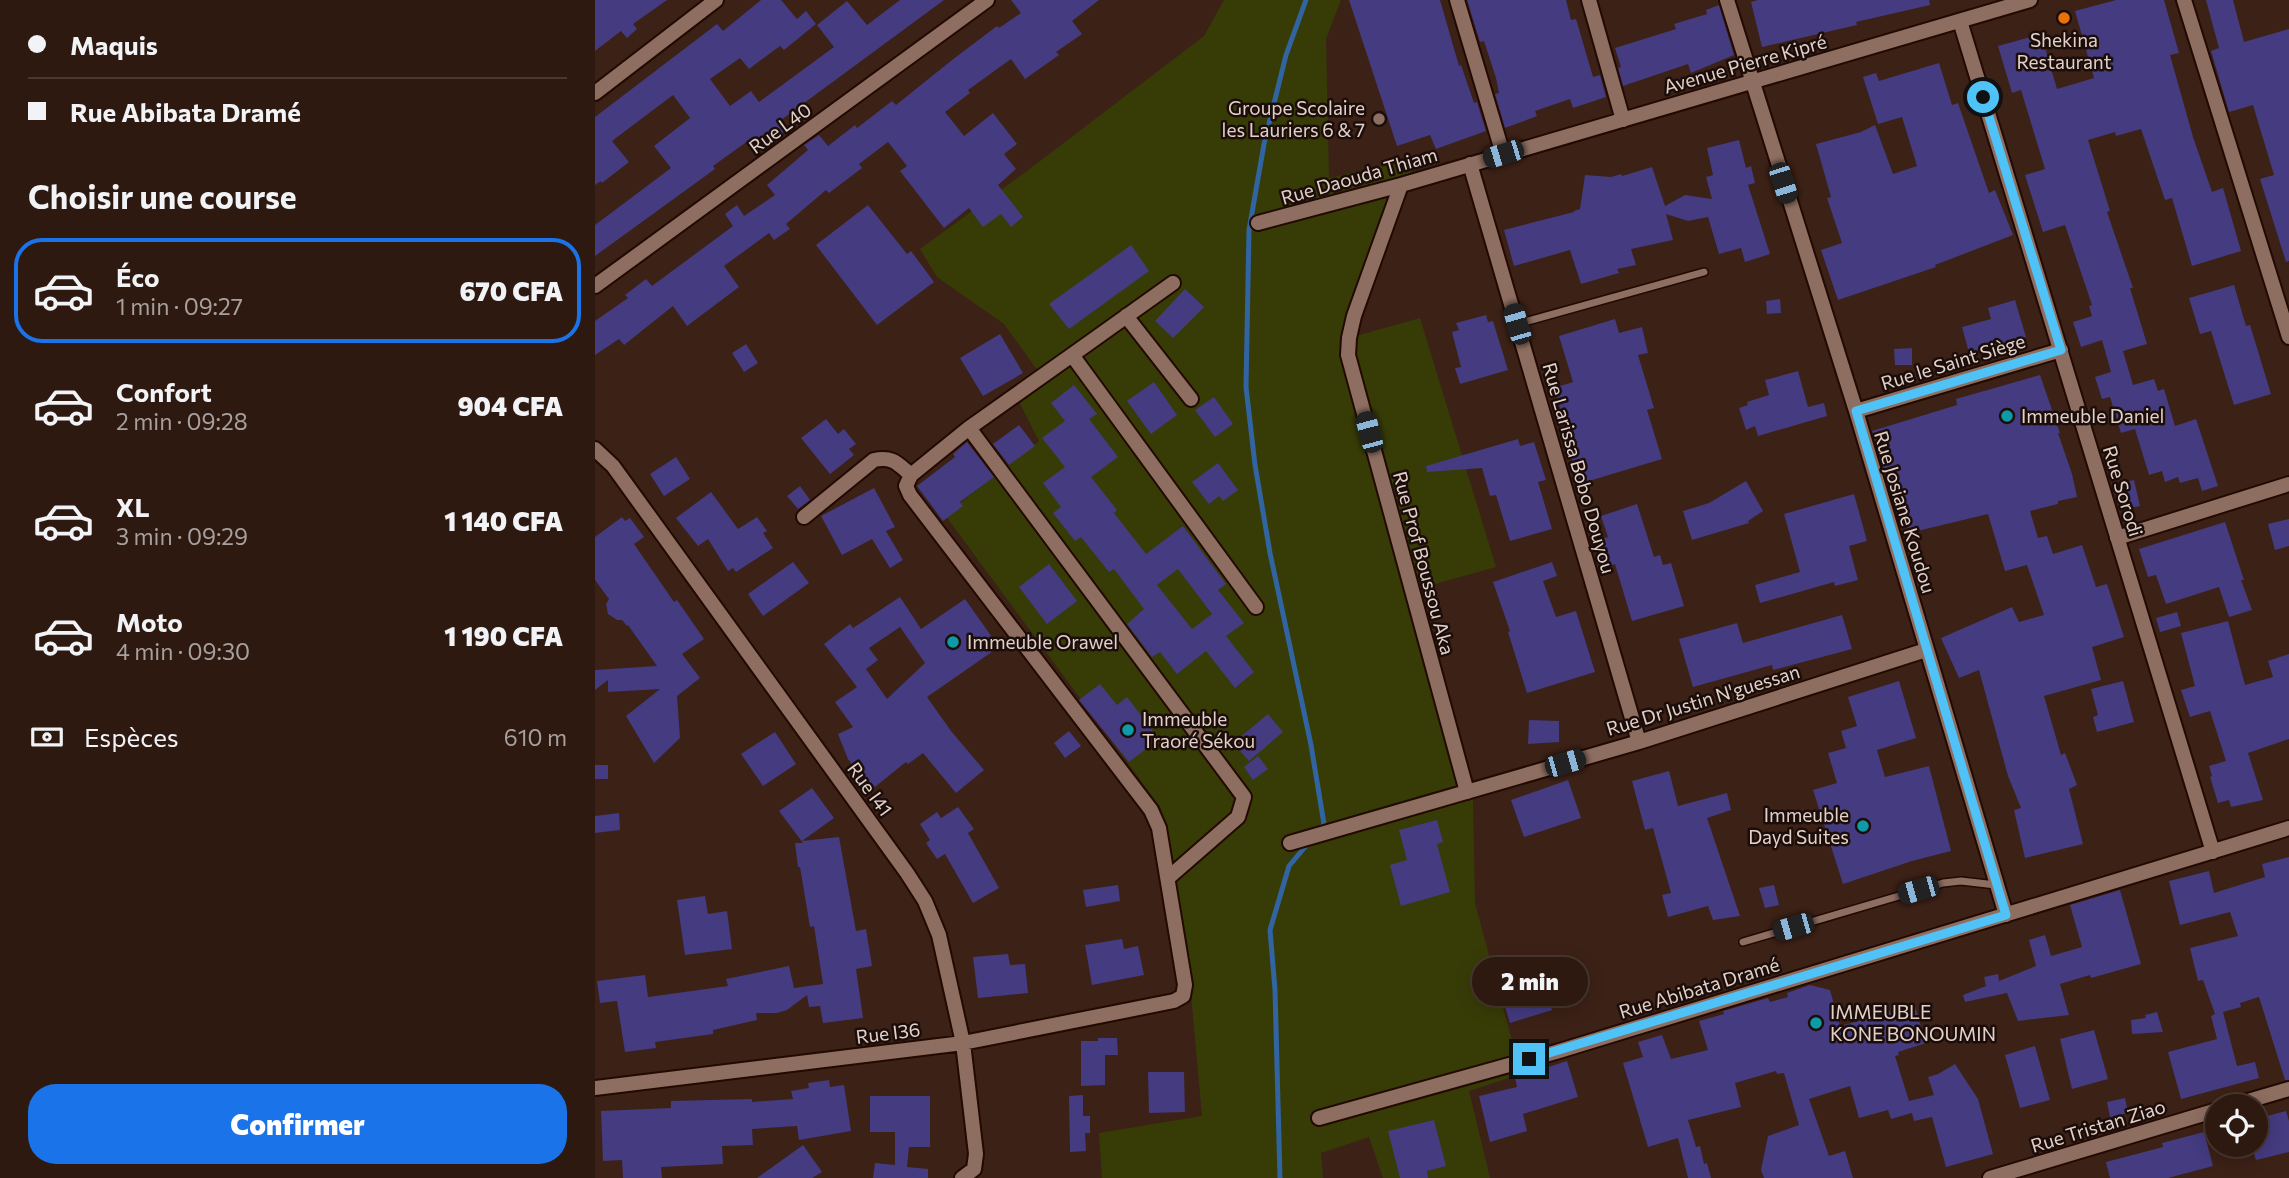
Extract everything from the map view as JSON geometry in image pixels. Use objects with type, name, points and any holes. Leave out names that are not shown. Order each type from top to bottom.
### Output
[{"type":"street","points":[[595,93],[716,0]]},
{"type":"street","name":"Rue L40","points":[[595,286],[987,0]]},
{"type":"street","points":[[1457,0],[1503,154]]},
{"type":"street","points":[[1590,0],[1623,120]]},
{"type":"street","name":"Rue Josiane Koudou","points":[[1727,0],[1856,411],[2006,915]]},
{"type":"street","name":"Avenue Pierre Kipré","points":[[1470,164],[2030,0]]},
{"type":"street","points":[[2184,0],[2289,337]]},
{"type":"street","name":"Rue Sorodi","points":[[1960,21],[2213,852]]},
{"type":"street","name":"Rue Daouda Thiam","points":[[1258,223],[1470,164]]},
{"type":"street","name":"Rue Larissa Bobo Douyou","points":[[1470,164],[1639,742]]},
{"type":"street","name":"Rue Prof Boussou Aka","points":[[1401,185],[1354,316],[1348,355],[1467,792]]},
{"type":"street","points":[[1168,877],[1159,828],[1151,810],[910,495],[906,486],[911,475],[969,428],[1173,283]]},
{"type":"street","points":[[1126,316],[1191,399]]},
{"type":"street","name":"Rue le Saint Siège","points":[[1856,411],[2061,350]]},
{"type":"street","points":[[1072,355],[1256,607]]},
{"type":"street","points":[[969,428],[1244,797],[1238,817],[1168,877]]},
{"type":"street","name":"Rue I41","points":[[595,449],[613,466],[925,901],[939,935],[963,1043],[977,1154],[974,1169],[962,1178]]},
{"type":"street","points":[[804,517],[874,460],[886,458],[911,475]]},
{"type":"street","points":[[2117,538],[2289,484]]},
{"type":"street","name":"Rue Dr Justin N'guessan","points":[[1290,843],[1639,742],[1926,650]]},
{"type":"street","name":"Rue Abibata Dramé","points":[[1319,1118],[1556,1052],[2289,828]]},
{"type":"street","name":"Rue I36","points":[[595,1088],[963,1043],[1174,1001],[1183,996],[1185,985],[1168,877]]},
{"type":"street","points":[[2268,1095],[2289,1089]]},
{"type":"street","name":"Rue Tristan Ziao","points":[[1990,1178],[2205,1114]]},
{"type":"lane","points":[[1517,324],[1704,272]]},
{"type":"lane","points":[[1743,942],[1943,883],[1961,881],[1997,885]]},
{"type":"green space","points":[[1224,0],[1341,0],[1326,39],[1329,178],[1416,158],[1356,336],[1420,318],[1496,567],[1417,589],[1473,801],[1475,903],[1521,1074],[1469,1091],[1490,1178],[1383,1178],[1369,1137],[1321,1153],[1323,1178],[1102,1178],[1099,1133],[1202,1116],[1190,983],[1161,808],[945,515],[1039,441],[1014,392],[1043,378],[1004,324],[937,277],[920,249],[1204,36]]},
{"type":"building","points":[[595,0],[667,0],[633,24],[637,29],[627,38],[621,31],[595,51]]},
{"type":"building","points":[[761,0],[781,0],[797,19],[806,11],[816,24],[784,50],[780,46],[749,69],[740,58],[710,79],[730,106],[751,91],[759,102],[834,47],[817,25],[847,1],[867,25],[900,0],[944,0],[777,123],[784,132],[760,149],[752,138],[713,166],[715,169],[595,256],[595,225],[671,168],[654,146],[690,118],[673,95],[612,141],[629,162],[602,183],[601,181],[595,185],[595,117],[717,24],[723,31]]},
{"type":"building","points":[[1011,0],[1099,0],[1072,21],[1082,34],[1056,52],[1059,55],[1025,79],[1011,59],[968,90],[970,93],[945,112],[964,136],[993,113],[1017,144],[1004,154],[1016,169],[998,185],[1023,217],[1011,227],[1001,214],[983,227],[969,208],[944,228],[900,171],[907,166],[888,142],[859,164],[862,168],[829,193],[826,190],[786,224],[790,229],[774,240],[769,233],[724,266],[739,287],[687,326],[673,306],[624,345],[619,339],[595,355],[595,321],[628,298],[625,295],[646,279],[652,286],[733,226],[725,214],[737,205],[744,216],[775,195],[767,185],[808,150],[804,145],[819,135],[828,146],[892,101],[896,105],[997,26],[999,28],[1021,13]]},
{"type":"building","points":[[1349,0],[1440,0],[1459,66],[1461,65],[1474,103],[1477,102],[1486,131],[1436,149],[1430,135],[1397,146]]},
{"type":"building","points":[[1467,0],[1566,0],[1571,20],[1576,19],[1593,77],[1600,75],[1606,97],[1573,108],[1570,99],[1535,111],[1537,116],[1505,128],[1495,94],[1499,93],[1496,78],[1484,41],[1480,42]]},
{"type":"building","points":[[1929,0],[1930,5],[1762,47],[1751,2]]},
{"type":"building","points":[[2116,0],[2164,0],[2179,53],[2170,55],[2193,137],[2212,192],[2223,188],[2241,251],[2192,266],[2172,198],[2165,200],[2141,129],[2116,136],[2115,132],[2088,140],[2110,211],[2107,212],[2133,288],[2130,288],[2147,344],[2123,351],[2133,385],[2154,379],[2158,391],[2164,389],[2175,426],[2196,419],[2218,486],[2202,491],[2198,478],[2180,483],[2178,477],[2165,482],[2162,471],[2149,475],[2135,429],[2121,433],[2110,397],[2102,399],[2095,377],[2111,372],[2102,340],[2081,347],[2073,322],[2092,316],[2089,306],[2092,305],[2065,225],[2043,232],[2025,175],[2045,169],[2021,90],[2012,93],[1998,46],[2041,34],[2057,89],[2094,78],[2075,11]]},
{"type":"building","points":[[2206,0],[2233,0],[2244,42],[2289,29],[2289,261],[2286,262],[2260,179],[2274,175],[2253,105],[2229,112],[2211,51],[2219,48]]},
{"type":"building","points":[[1719,5],[1734,55],[1691,73],[1688,64],[1623,86],[1615,48],[1676,29],[1674,24],[1707,14],[1706,10]]},
{"type":"building","points":[[1939,63],[1952,105],[1958,103],[1989,193],[1995,190],[2013,235],[1935,265],[1936,267],[1838,300],[1821,250],[1842,243],[1827,198],[1831,197],[1816,144],[1861,132],[1875,125],[1893,174],[1917,166],[1902,117],[1878,124],[1863,77],[1876,73],[1879,81]]},
{"type":"building","points":[[1739,140],[1746,168],[1751,166],[1755,183],[1748,185],[1770,254],[1745,262],[1741,248],[1719,254],[1708,217],[1688,221],[1666,214],[1673,240],[1631,249],[1636,265],[1617,269],[1619,273],[1581,284],[1570,250],[1514,266],[1504,230],[1580,209],[1585,175],[1622,176],[1652,167],[1665,206],[1685,195],[1712,199],[1706,177],[1713,175],[1707,148]]},
{"type":"building","points":[[868,205],[907,254],[911,251],[934,282],[877,325],[816,245]]},
{"type":"building","points":[[1131,245],[1149,271],[1069,329],[1049,304]]},
{"type":"building","points":[[2234,285],[2246,326],[2250,325],[2271,394],[2234,405],[2211,331],[2200,334],[2189,298]]},
{"type":"building","points":[[1185,289],[1204,307],[1173,338],[1155,321]]},
{"type":"building","points":[[1780,299],[1781,313],[1767,314],[1766,301]]},
{"type":"building","points":[[2015,300],[2026,337],[1969,353],[1962,327],[1991,319],[1988,308]]},
{"type":"building","points":[[1486,315],[1488,322],[1493,321],[1508,370],[1460,384],[1455,368],[1461,367],[1452,332],[1459,330],[1456,323]]},
{"type":"building","points":[[1615,319],[1619,333],[1642,327],[1648,353],[1638,355],[1654,408],[1647,410],[1662,459],[1579,484],[1567,442],[1570,441],[1554,388],[1573,382],[1559,336]]},
{"type":"building","points":[[1000,334],[1023,373],[983,396],[960,358]]},
{"type":"building","points":[[746,344],[758,363],[744,372],[732,353]]},
{"type":"building","points":[[1912,348],[1912,365],[1895,365],[1894,349]]},
{"type":"building","points":[[1798,371],[1808,407],[1824,403],[1827,416],[1758,436],[1755,426],[1746,430],[1739,408],[1748,405],[1747,402],[1769,395],[1765,380]]},
{"type":"building","points":[[2040,375],[2060,433],[2077,497],[2030,511],[2038,538],[2047,536],[2053,554],[2082,545],[2096,587],[2107,584],[2124,637],[2092,647],[2101,680],[2044,696],[2061,755],[2065,753],[2077,785],[2069,789],[2083,844],[2025,858],[2014,810],[2021,808],[2008,776],[1979,670],[1959,678],[1941,638],[2012,607],[2019,622],[2044,615],[2027,565],[2005,571],[1988,514],[1909,533],[1898,488],[1890,490],[1872,431],[1957,405],[1956,399]]},
{"type":"building","points":[[1154,382],[1177,415],[1151,434],[1127,401]]},
{"type":"building","points":[[1074,385],[1097,414],[1089,419],[1118,457],[1091,477],[1117,510],[1114,513],[1146,554],[1183,526],[1226,584],[1218,590],[1244,623],[1226,636],[1254,672],[1235,688],[1206,651],[1177,674],[1160,652],[1152,657],[1127,624],[1144,609],[1114,569],[1109,572],[1081,537],[1075,541],[1053,513],[1061,507],[1043,483],[1065,467],[1042,438],[1065,421],[1051,403]],"holes":[[[1178,569],[1212,614],[1192,629],[1157,585]]]},
{"type":"building","points":[[1214,397],[1233,424],[1215,437],[1195,410]]},
{"type":"building","points":[[826,419],[838,434],[844,429],[856,444],[849,449],[854,455],[830,474],[801,438]]},
{"type":"building","points":[[1019,425],[1035,446],[1009,465],[993,444]]},
{"type":"building","points":[[1518,439],[1520,446],[1534,442],[1546,480],[1538,482],[1552,529],[1510,541],[1496,495],[1490,496],[1482,468],[1427,472],[1426,466]]},
{"type":"building","points":[[967,442],[994,477],[960,502],[963,506],[943,521],[917,486],[955,457],[953,454]]},
{"type":"building","points":[[676,457],[690,479],[664,496],[650,474]]},
{"type":"building","points":[[1218,463],[1238,490],[1223,501],[1219,496],[1209,504],[1192,482]]},
{"type":"building","points":[[2134,480],[2140,506],[2126,509],[2120,483]]},
{"type":"building","points":[[1746,481],[1763,511],[1748,521],[1749,523],[1692,540],[1683,511],[1709,503]]},
{"type":"building","points":[[800,486],[810,500],[798,509],[787,496]]},
{"type":"building","points":[[874,488],[895,527],[886,531],[903,560],[890,568],[872,539],[842,555],[821,516]]},
{"type":"building","points":[[711,492],[738,529],[757,517],[767,531],[763,533],[773,548],[736,572],[733,568],[728,571],[708,539],[698,546],[676,518]]},
{"type":"building","points":[[1854,494],[1867,541],[1849,546],[1858,580],[1835,586],[1834,582],[1760,603],[1755,585],[1800,572],[1784,514]]},
{"type":"building","points":[[1637,504],[1654,557],[1660,555],[1663,565],[1671,563],[1684,606],[1632,621],[1615,564],[1604,568],[1595,541],[1608,537],[1601,516]]},
{"type":"building","points":[[622,517],[625,521],[630,518],[644,537],[634,544],[674,602],[677,600],[704,639],[682,654],[700,678],[677,696],[680,738],[654,763],[626,716],[660,689],[608,692],[608,680],[595,690],[595,670],[657,666],[628,625],[608,614],[606,604],[609,599],[595,580],[595,537]]},
{"type":"building","points":[[2289,519],[2289,546],[2275,550],[2268,524]]},
{"type":"building","points":[[2225,522],[2252,610],[2229,617],[2219,587],[2166,604],[2156,575],[2148,577],[2139,549]]},
{"type":"building","points":[[793,562],[809,583],[763,616],[748,594]]},
{"type":"building","points":[[1552,562],[1557,576],[1543,581],[1556,617],[1576,611],[1595,672],[1527,693],[1493,582]]},
{"type":"building","points":[[1049,564],[1077,601],[1047,624],[1019,587]]},
{"type":"building","points":[[900,597],[921,629],[965,599],[999,647],[927,697],[984,770],[956,793],[923,753],[908,764],[906,762],[871,790],[848,759],[838,734],[853,727],[835,702],[857,687],[824,644],[850,624],[853,628]],"holes":[[[900,627],[925,663],[887,699],[866,669],[878,660],[869,648]]]},
{"type":"building","points":[[2177,612],[2181,626],[2160,632],[2156,618]]},
{"type":"building","points":[[1842,615],[1852,649],[1773,670],[1772,665],[1693,687],[1679,639],[1737,623],[1743,643]]},
{"type":"building","points":[[2228,621],[2245,685],[2273,677],[2268,661],[2289,654],[2289,739],[2248,753],[2263,800],[2231,807],[2229,800],[2218,803],[2210,777],[2209,766],[2226,761],[2210,711],[2190,717],[2181,690],[2195,686],[2181,633]]},
{"type":"building","points":[[1899,681],[1916,738],[1877,750],[1885,777],[1929,766],[1951,851],[1843,884],[1813,790],[1837,783],[1828,753],[1846,748],[1841,731],[1857,726],[1848,697]]},
{"type":"building","points":[[2123,681],[2134,722],[2097,732],[2093,717],[2098,715],[2091,689]]},
{"type":"building","name":"Immeuble Traoré Sékou","points":[[1100,684],[1117,705],[1127,697],[1159,739],[1129,762],[1079,700]]},
{"type":"building","points":[[1268,714],[1283,732],[1249,761],[1233,743]]},
{"type":"building","points":[[1529,720],[1559,721],[1559,742],[1528,744]]},
{"type":"building","points":[[1069,731],[1081,746],[1065,758],[1054,743]]},
{"type":"building","points":[[775,732],[796,764],[763,786],[741,754]]},
{"type":"building","points":[[1258,756],[1268,769],[1253,780],[1244,767]]},
{"type":"building","points":[[595,765],[608,765],[608,779],[595,779]]},
{"type":"building","points":[[1669,771],[1678,806],[1727,793],[1731,810],[1707,818],[1740,916],[1713,920],[1708,906],[1668,917],[1662,895],[1671,893],[1653,828],[1645,830],[1632,781]]},
{"type":"building","points":[[1568,780],[1581,818],[1524,837],[1511,800]]},
{"type":"building","points":[[812,788],[834,818],[802,841],[839,837],[856,931],[866,929],[872,966],[856,969],[863,1018],[823,1023],[820,1006],[809,1007],[807,995],[787,1010],[756,1013],[757,1020],[713,1030],[713,1034],[655,1042],[656,1048],[625,1052],[617,1001],[600,1003],[597,981],[645,975],[648,997],[728,986],[726,979],[789,966],[794,988],[823,984],[814,926],[810,927],[798,867],[795,843],[803,843],[779,811]]},
{"type":"building","points":[[958,807],[974,829],[968,833],[999,888],[973,903],[945,854],[937,859],[926,843],[930,840],[920,824],[937,812],[941,818]]},
{"type":"building","points":[[619,813],[620,830],[595,833],[595,816]]},
{"type":"building","points":[[1437,820],[1443,842],[1437,844],[1450,892],[1401,906],[1390,865],[1407,860],[1399,830]]},
{"type":"building","points":[[2289,857],[2289,1080],[2285,1080],[2259,997],[2240,1003],[2241,1007],[2223,1012],[2237,1066],[2255,1062],[2259,1078],[2181,1099],[2168,1052],[2217,1039],[2211,1016],[2215,1014],[2203,980],[2198,981],[2190,948],[2238,936],[2230,912],[2180,925],[2169,881],[2209,871],[2214,893],[2265,877],[2262,864]]},
{"type":"building","points":[[1118,885],[1120,901],[1086,907],[1083,890]]},
{"type":"building","points":[[1774,885],[1779,905],[1765,908],[1759,888]]},
{"type":"building","points":[[2120,890],[2141,964],[2060,984],[2069,1015],[2018,1021],[2007,993],[1965,1002],[1963,995],[1986,986],[1984,977],[1998,974],[1999,981],[2036,966],[2029,940],[2045,935],[2051,956],[2082,947],[2070,905]]},
{"type":"building","points":[[705,896],[708,914],[727,911],[732,949],[685,955],[677,900]]},
{"type":"building","points":[[1122,939],[1124,949],[1138,946],[1144,975],[1092,985],[1085,945]]},
{"type":"building","points":[[1008,954],[1010,965],[1025,964],[1028,993],[978,998],[973,957]]},
{"type":"building","points":[[1543,981],[1552,1010],[1510,1023],[1501,994]]},
{"type":"building","points":[[1810,985],[1830,990],[1840,1026],[1866,1019],[1864,1011],[1879,1007],[1880,1013],[1889,1010],[1891,1014],[1915,1007],[1926,1043],[1898,1052],[1899,1055],[1895,1056],[1909,1101],[1934,1095],[1928,1077],[1955,1064],[1978,1099],[1993,1154],[1946,1167],[1932,1117],[1914,1121],[1912,1113],[1891,1119],[1888,1110],[1859,1118],[1850,1086],[1809,1099],[1829,1156],[1845,1151],[1853,1178],[1764,1178],[1761,1170],[1768,1136],[1799,1125],[1784,1073],[1777,1074],[1776,1071],[1735,1083],[1741,1107],[1688,1120],[1696,1147],[1700,1146],[1711,1178],[1688,1178],[1678,1138],[1648,1147],[1623,1063],[1643,1057],[1638,1042],[1662,1035],[1671,1059],[1708,1050],[1699,1021],[1768,998],[1770,1002],[1788,997],[1787,993]]},
{"type":"building","points":[[2157,1012],[2163,1032],[2132,1034],[2131,1020],[2146,1018],[2145,1015]]},
{"type":"building","points":[[2094,1030],[2108,1079],[2072,1089],[2060,1039]]},
{"type":"building","points":[[1098,1038],[1117,1038],[1118,1055],[1105,1055],[1105,1085],[1081,1086],[1081,1041],[1098,1041]]},
{"type":"building","points":[[2035,1046],[2050,1100],[2020,1108],[2005,1055]]},
{"type":"building","points":[[1567,1061],[1578,1097],[1523,1114],[1527,1131],[1490,1142],[1479,1096],[1517,1087],[1515,1078]]},
{"type":"building","points":[[1148,1072],[1184,1072],[1185,1112],[1149,1113]]},
{"type":"building","points":[[829,1080],[830,1087],[844,1085],[851,1131],[799,1140],[797,1126],[752,1129],[753,1145],[722,1146],[723,1164],[661,1167],[662,1178],[623,1178],[622,1160],[603,1161],[601,1111],[671,1108],[671,1101],[752,1099],[752,1102],[793,1099],[791,1091],[809,1088],[808,1083]]},
{"type":"building","points":[[1083,1095],[1083,1116],[1090,1116],[1090,1133],[1085,1133],[1086,1151],[1070,1152],[1069,1096]]},
{"type":"building","points":[[870,1096],[930,1096],[930,1147],[909,1147],[907,1167],[928,1169],[928,1178],[873,1178],[875,1163],[895,1165],[895,1132],[870,1132]]},
{"type":"building","points":[[2125,1098],[2128,1113],[2110,1117],[2107,1102]]},
{"type":"building","points":[[2286,1111],[2289,1121],[2289,1152],[2256,1160],[2255,1157],[2268,1157],[2268,1116]]},
{"type":"building","points":[[1434,1120],[1446,1166],[1427,1171],[1428,1178],[1400,1178],[1388,1131]]},
{"type":"building","points":[[2204,1132],[2205,1157],[2211,1157],[2213,1166],[2168,1178],[2110,1178],[2106,1162],[2163,1147],[2162,1143]]},
{"type":"building","points":[[803,1145],[822,1172],[812,1178],[757,1178]]},
{"type":"waterway","points":[[1306,0],[1286,55],[1264,144],[1249,230],[1246,387],[1255,465],[1270,553],[1311,745],[1324,824],[1319,831]]},
{"type":"waterway","points":[[1280,1178],[1275,990],[1270,930],[1289,866],[1310,841]]},
{"type":"place","name":"Shekina Restaurant","points":[[2064,18]]},
{"type":"place","name":"Groupe Scolaire les Lauriers 6 & 7","points":[[1379,119]]},
{"type":"place","name":"Immeuble Daniel","points":[[2007,416]]},
{"type":"place","name":"Immeuble Orawel","points":[[953,642]]},
{"type":"place","name":"Immeuble Traoré Sékou","points":[[1128,730]]},
{"type":"place","name":"Immeuble Dayd Suites","points":[[1863,826]]},
{"type":"place","name":"IMMEUBLE KONE BONOUMIN","points":[[1816,1023]]},
{"type":"route","points":[[1529,1059],[2006,915],[1856,411],[2061,350],[1983,97]]}]
